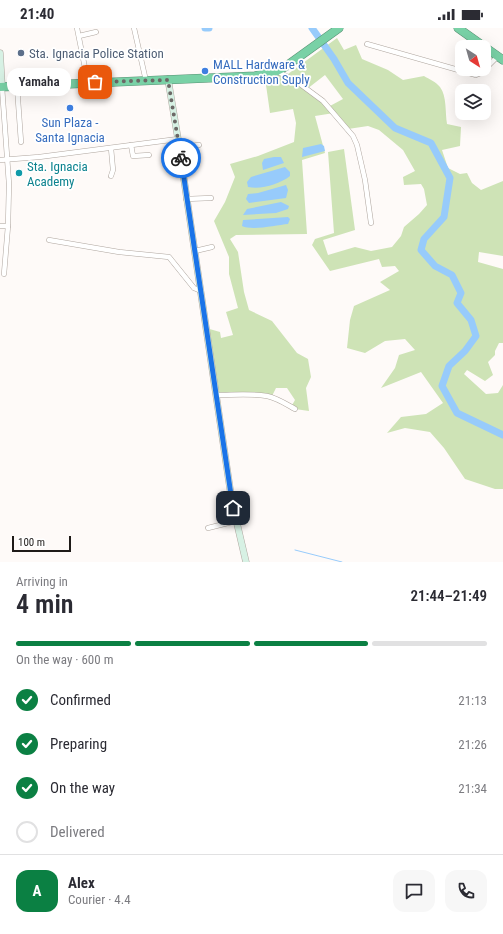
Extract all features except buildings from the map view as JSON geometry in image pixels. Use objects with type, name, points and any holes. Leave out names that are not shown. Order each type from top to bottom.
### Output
[{"type":"highway","points":[[458,28],[501,58]]},
{"type":"highway","points":[[1,87],[255,76],[277,71],[338,29]]},
{"type":"street","points":[[77,28],[88,83]]},
{"type":"street","points":[[134,28],[146,81]]},
{"type":"street","points":[[79,36],[96,32]]},
{"type":"street","points":[[367,44],[476,75],[501,58]]},
{"type":"street","points":[[0,53],[1,87],[9,184],[8,226],[4,274]]},
{"type":"street","points":[[277,71],[300,84],[322,101],[353,136],[357,145],[365,180],[371,223]]},
{"type":"street","points":[[168,80],[236,521],[246,562]]},
{"type":"street","points":[[17,86],[21,142]]},
{"type":"street","points":[[0,160],[39,157],[178,139]]},
{"type":"street","points":[[132,145],[133,156],[149,155]]},
{"type":"street","points":[[179,148],[199,145]]},
{"type":"street","points":[[111,148],[113,170],[111,176]]},
{"type":"street","points":[[186,199],[211,198]]},
{"type":"street","points":[[0,226],[8,226]]},
{"type":"street","points":[[49,240],[119,252],[169,256],[194,288],[201,291]]},
{"type":"street","points":[[195,250],[212,247]]},
{"type":"street","points":[[216,395],[266,396],[274,398],[296,409]]},
{"type":"street","points":[[208,528],[236,521]]},
{"type":"green space","points":[[337,38],[344,50],[356,45],[362,59],[388,70],[403,80],[424,76],[437,84],[444,95],[447,124],[461,127],[460,146],[442,150],[448,168],[460,174],[467,173],[472,183],[481,190],[503,181],[503,256],[479,252],[478,262],[503,269],[503,343],[499,343],[495,351],[495,355],[488,362],[493,375],[485,381],[467,370],[464,374],[486,394],[498,393],[503,385],[503,489],[495,489],[465,479],[444,448],[430,432],[405,428],[387,433],[401,417],[426,414],[443,403],[421,372],[381,388],[395,368],[399,355],[415,350],[405,339],[385,341],[365,353],[347,348],[350,320],[354,306],[390,290],[380,282],[399,271],[395,266],[382,267],[379,259],[330,271],[312,245],[315,239],[334,233],[328,152],[344,149],[355,230],[323,240],[328,255],[355,247],[371,251],[392,247],[401,236],[404,227],[427,205],[424,189],[421,184],[404,185],[403,177],[415,171],[403,150],[379,130],[368,126],[348,129],[334,113],[315,116],[325,153],[302,160],[307,234],[236,235],[230,239],[238,252],[244,292],[249,310],[272,321],[297,353],[308,359],[311,377],[306,388],[309,411],[291,407],[295,400],[287,388],[276,388],[271,398],[216,395],[206,328],[220,332],[221,338],[233,335],[226,312],[238,308],[229,274],[229,257],[214,221],[225,202],[235,177],[230,164],[258,156],[294,142],[296,123],[293,109],[270,113],[265,78],[281,73],[294,79],[288,74]],"holes":[[[325,75],[343,99],[328,107],[307,89]]]},
{"type":"water","points":[[321,144],[324,146],[325,151],[302,157],[303,148]]},
{"type":"water","points":[[281,157],[284,163],[263,170],[262,163],[264,159]]},
{"type":"water","points":[[285,167],[290,172],[290,176],[281,182],[259,188],[248,187],[247,182],[251,177]]},
{"type":"water","points":[[286,185],[288,190],[286,198],[249,203],[246,199],[248,194],[258,193]]},
{"type":"water","points":[[281,202],[289,206],[288,209],[276,213],[243,215],[247,209]]},
{"type":"water","points":[[288,217],[290,219],[288,224],[258,228],[242,226],[243,220]]},
{"type":"waterway","points":[[312,28],[334,59],[348,83],[395,128],[431,143],[450,178],[444,217],[424,239],[421,250],[435,266],[452,275],[461,293],[457,303],[471,320],[476,336],[465,351],[449,366],[442,386],[457,413],[503,435]]},
{"type":"waterway","points":[[295,550],[342,562]]},
{"type":"way so far","points":[[95,82],[168,80],[181,158]]},
{"type":"place","name":"Sta. Ignacia Police Station","points":[[21,53]]},
{"type":"place","name":"MALL Hardware & Construction Suply","points":[[205,71]]},
{"type":"place","name":"Yamaha","points":[[95,82]]},
{"type":"place","name":"Sun Plaza - Santa Ignacia","points":[[70,108]]},
{"type":"place","name":"Sta. Ignacia Academy","points":[[19,173]]},
{"type":"route","points":[[181,158],[233,508]]}]
